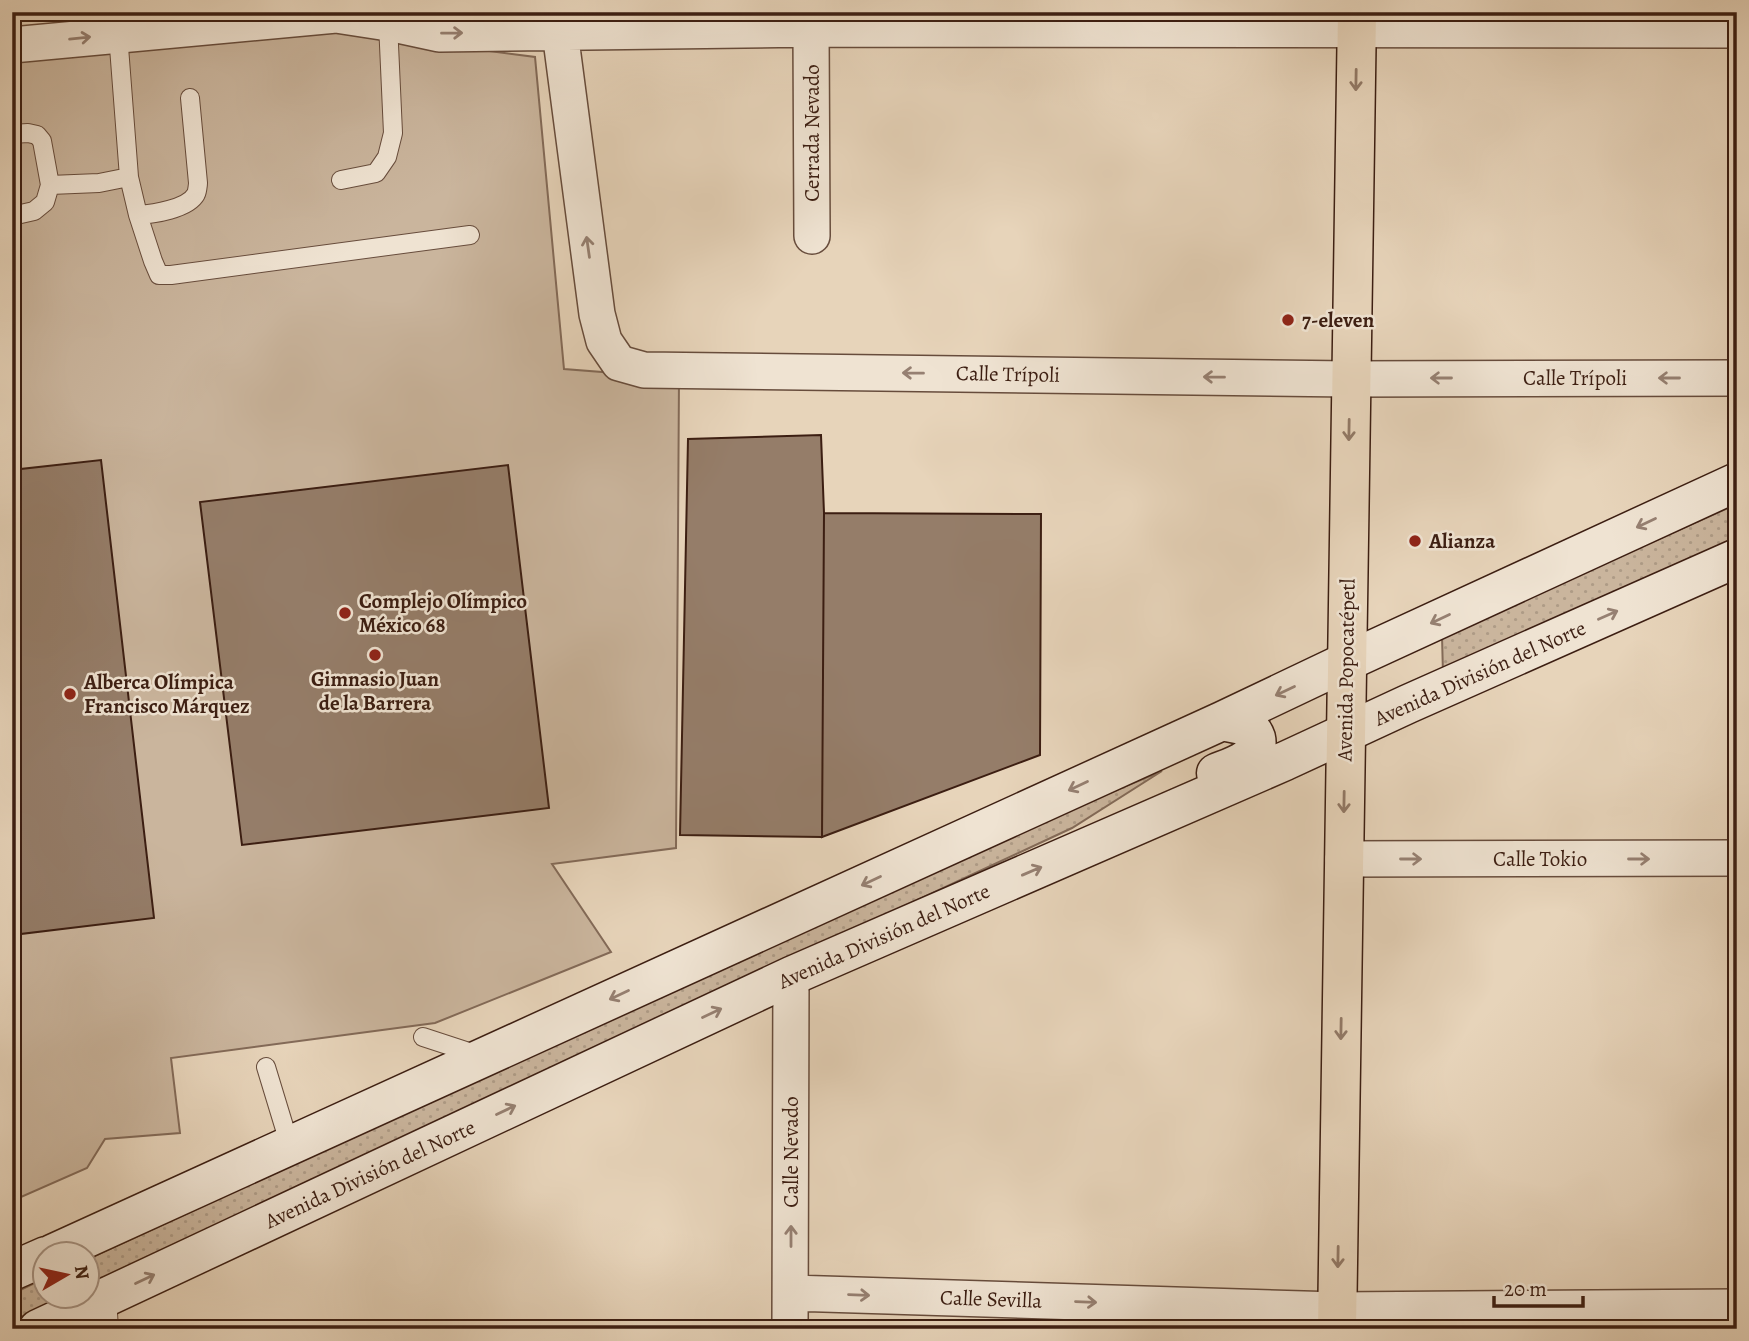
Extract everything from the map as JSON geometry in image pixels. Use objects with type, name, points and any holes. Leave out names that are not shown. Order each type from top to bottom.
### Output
[{"type":"main road","name":"Avenida Popocatépetl","points":[[1337,1320],[1357,21]]},
{"type":"main road","points":[[83,1240],[1737,482]]},
{"type":"main road","name":"Avenida División del Norte","points":[[38,1329],[108,1313],[790,976],[1345,734],[1737,558]]},
{"type":"main road","points":[[1090,846],[1102,826],[1252,755],[1257,740],[1249,728],[1222,720]]},
{"type":"main road","points":[[12,1271],[32,1262]]},
{"type":"street","points":[[12,45],[240,18],[336,15],[439,34],[1357,21],[1737,30]]},
{"type":"street","name":"Cerrada Nevado","points":[[811,29],[812,236]]},
{"type":"street","name":"Calle Trípoli","points":[[560,32],[597,314],[604,341],[619,363],[644,370],[1350,379],[1737,377]]},
{"type":"street","name":"Calle Tokio","points":[[1343,859],[1737,858]]},
{"type":"street","name":"Calle Nevado","points":[[790,976],[790,1329]]},
{"type":"street","name":"Calle Sevilla","points":[[791,1293],[1337,1320],[1737,1307]]},
{"type":"lane","points":[[341,180],[376,173],[387,157],[393,133],[388,23]]},
{"type":"lane","points":[[118,34],[129,177],[138,215],[159,275],[470,235]]},
{"type":"lane","points":[[138,215],[153,214],[187,203],[196,194],[198,183],[190,98]]},
{"type":"lane","points":[[12,134],[37,135],[42,141],[50,185],[45,202],[34,211],[12,216]]},
{"type":"lane","points":[[50,185],[99,183],[129,177]]},
{"type":"lane","points":[[423,1037],[485,1057]]},
{"type":"lane","points":[[267,1067],[290,1146]]},
{"type":"shaded area","name":"Complejo Olímpico México 68","points":[[331,30],[535,57],[564,369],[679,378],[676,848],[552,864],[611,952],[435,1023],[171,1058],[180,1133],[105,1139],[87,1168],[12,1201],[12,59]]},
{"type":"shaded area","points":[[1737,504],[1737,539],[1443,674],[1442,636]]},
{"type":"shaded area","points":[[1162,771],[1072,828],[102,1279],[102,1253],[1011,834]]},
{"type":"shaded area","points":[[32,1284],[32,1310],[37,1310],[12,1321],[12,1294]]},
{"type":"building","points":[[821,435],[824,513],[822,837],[680,835],[688,439]]},
{"type":"building","name":"Alberca Olímpica Francisco Márquez","points":[[101,460],[154,918],[12,935],[12,470]]},
{"type":"building","name":"Gimnasio Juan de la Barrera","points":[[508,465],[549,808],[242,845],[200,502]]},
{"type":"building","points":[[824,513],[1041,514],[1040,755],[822,837]]},
{"type":"place","name":"7-eleven","points":[[1288,320]]},
{"type":"place","name":"Alianza","points":[[1415,541]]},
{"type":"place","name":"Complejo Olímpico México 68","points":[[345,613]]},
{"type":"place","name":"Gimnasio Juan de la Barrera","points":[[375,655]]},
{"type":"place","name":"Alberca Olímpica Francisco Márquez","points":[[70,694]]}]
